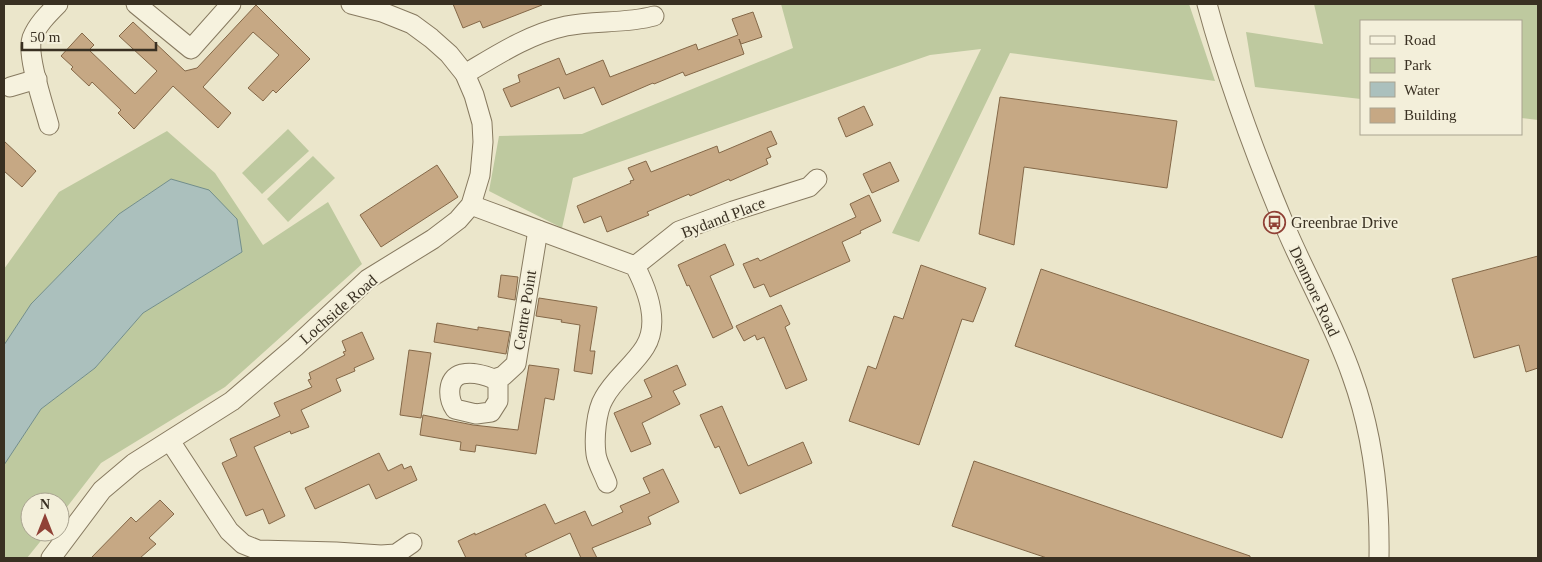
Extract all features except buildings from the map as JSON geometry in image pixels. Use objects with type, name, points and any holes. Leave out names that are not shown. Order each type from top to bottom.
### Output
[{"type":"street","points":[[49,125],[31,58],[30,45],[47,15],[58,4]]},
{"type":"street","points":[[136,4],[191,49],[231,4]]},
{"type":"street","name":"Lochside Road","points":[[51,558],[102,490],[134,463],[232,401],[368,279],[433,239],[458,220],[471,205],[480,175],[483,142],[482,124],[474,95],[465,74],[449,54],[412,24],[382,12],[351,4]]},
{"type":"street","name":"Denmore Road","points":[[1207,4],[1222,57],[1259,163],[1288,234],[1341,347],[1355,383],[1362,407],[1375,474],[1379,522],[1379,558]]},
{"type":"street","points":[[465,74],[515,45],[544,32],[567,26],[626,21],[654,16]]},
{"type":"street","points":[[10,88],[37,80]]},
{"type":"street","name":"Bydand Place","points":[[635,266],[680,231],[733,211],[809,187],[817,179]]},
{"type":"street","points":[[471,205],[635,266],[642,280],[647,293],[652,328],[646,346],[604,398],[597,418],[596,456],[608,483]]},
{"type":"street","name":"Centre Point","points":[[494,379],[503,376],[516,364],[538,230]]},
{"type":"street","points":[[170,441],[228,531],[243,544],[258,550],[336,552],[381,556],[396,554],[412,543]]},
{"type":"green space","points":[[781,4],[1189,4],[1215,81],[1010,53],[919,242],[892,233],[981,49],[930,55],[573,178],[562,228],[489,191],[499,136],[582,134],[793,48]]},
{"type":"green space","points":[[1314,4],[1538,4],[1538,120],[1522,118],[1522,20],[1360,20],[1360,99],[1255,87],[1246,32],[1323,44]]},
{"type":"green space","points":[[288,129],[309,151],[262,194],[242,173]]},
{"type":"green space","points":[[167,131],[215,173],[263,245],[328,202],[362,264],[225,387],[101,463],[70,503],[70,492],[20,492],[20,542],[40,542],[27,558],[4,558],[4,465],[41,409],[95,368],[143,313],[242,252],[171,179],[119,214],[31,304],[4,345],[4,269],[59,192]]},
{"type":"green space","points":[[313,156],[335,178],[288,222],[267,199]]},
{"type":"water","points":[[171,179],[209,190],[237,219],[242,252],[143,313],[95,368],[41,409],[4,465],[4,345],[31,304],[119,214]]},
{"type":"place","name":"Greenbrae Drive","points":[[1275,222]]}]
